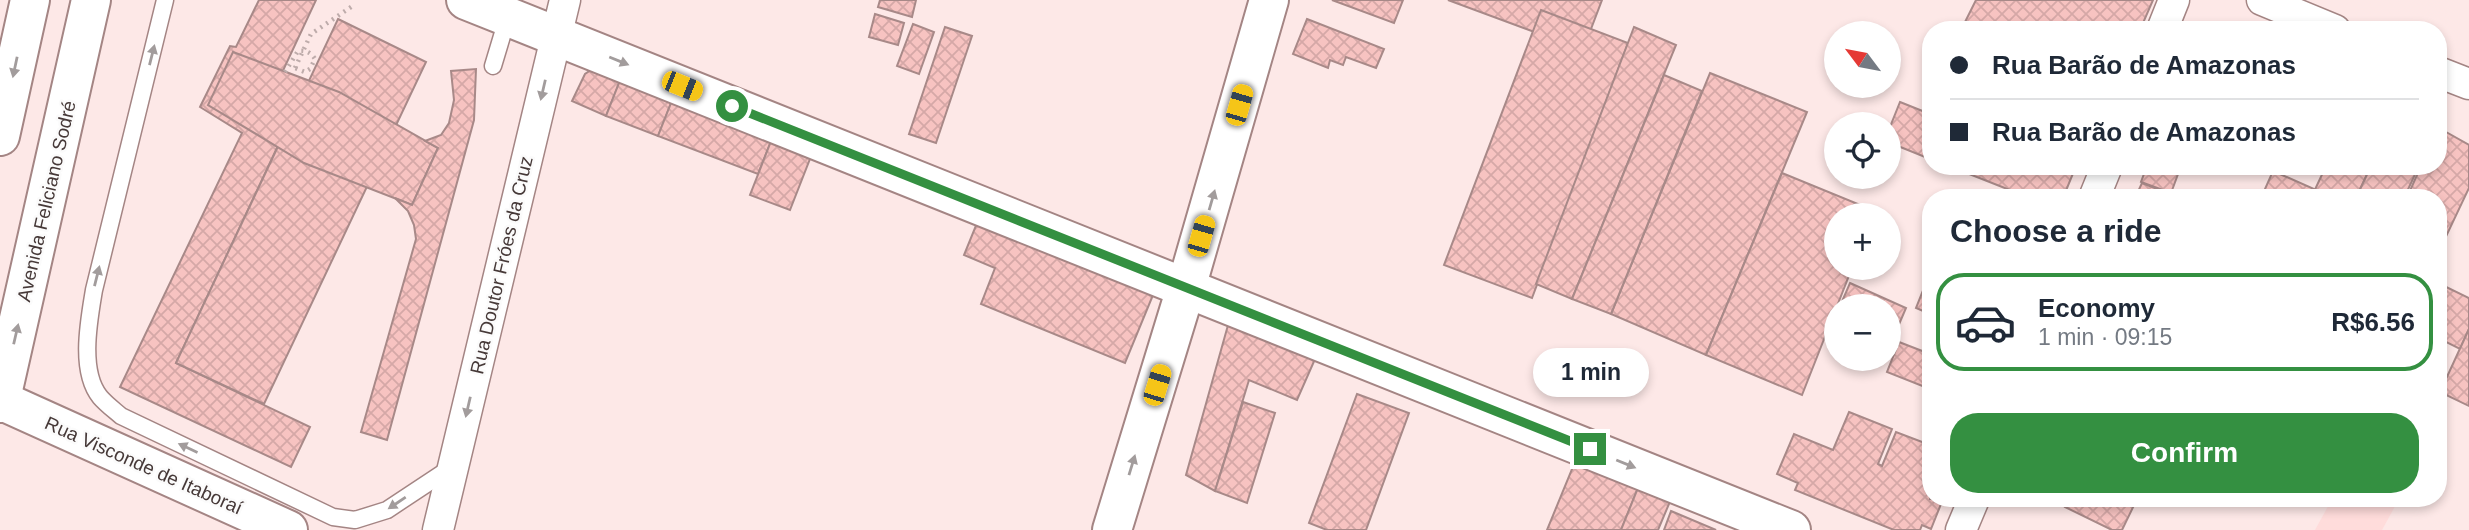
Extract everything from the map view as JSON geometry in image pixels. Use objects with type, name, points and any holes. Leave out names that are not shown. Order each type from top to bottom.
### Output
[{"type":"main road","points":[[0,136],[29,0]]},
{"type":"main road","name":"Avenida Feliciano Sodré","points":[[0,401],[91,0]]},
{"type":"main road","points":[[466,0],[508,16],[560,18],[1186,288],[1791,530]]},
{"type":"main road","points":[[1112,530],[1186,288],[1269,0]]},
{"type":"main road","name":"Rua Visconde de Itaboraí","points":[[0,401],[288,530]]},
{"type":"street","points":[[2166,21],[2174,0]]},
{"type":"street","points":[[2262,0],[2313,21]]},
{"type":"street","name":"Rua Doutor Fróes da Cruz","points":[[438,530],[560,18]]},
{"type":"street","points":[[2447,76],[2469,85]]},
{"type":"street","points":[[1961,530],[1970,507]]},
{"type":"lane","points":[[165,0],[94,290],[88,327],[88,367],[99,396],[121,416],[333,517],[355,520],[387,510],[454,466]]},
{"type":"lane","points":[[493,66],[508,16]]},
{"type":"path","points":[[285,72],[298,51],[303,50],[313,55],[315,59],[310,69],[305,72],[295,68],[311,34],[354,5]]},
{"type":"shaded area","points":[[2328,507],[2395,507],[2382,530],[2315,530]]},
{"type":"building","points":[[259,0],[316,0],[258,124],[283,135],[176,363],[310,427],[291,467],[120,387],[242,133],[200,107],[230,46],[236,47]]},
{"type":"building","points":[[880,0],[916,0],[912,17],[878,7]]},
{"type":"building","points":[[1332,0],[1403,0],[1394,23]]},
{"type":"building","points":[[1448,0],[1602,0],[1583,50]]},
{"type":"building","points":[[1976,0],[2153,0],[2144,21],[1966,21]]},
{"type":"building","points":[[1541,10],[1628,43],[1532,298],[1444,265]]},
{"type":"building","points":[[875,14],[904,23],[898,45],[869,37]]},
{"type":"building","points":[[338,19],[426,62],[264,404],[176,363]]},
{"type":"building","points":[[1307,19],[1384,49],[1376,68],[1346,57],[1343,65],[1330,60],[1328,68],[1293,54]]},
{"type":"building","points":[[913,24],[934,32],[919,74],[897,66]]},
{"type":"building","points":[[945,27],[972,36],[936,143],[909,134]]},
{"type":"building","points":[[1634,27],[1676,45],[1572,299],[1536,284]]},
{"type":"building","points":[[233,52],[339,92],[438,148],[412,205],[304,163],[208,105]]},
{"type":"building","points":[[597,66],[623,73],[606,116],[572,101],[585,74]]},
{"type":"building","points":[[476,69],[474,120],[387,440],[361,432],[416,239],[408,211],[395,198],[412,205],[438,148],[425,141],[441,135],[449,123],[454,100],[451,71]]},
{"type":"building","points":[[623,73],[675,93],[658,136],[606,116]]},
{"type":"building","points":[[1710,73],[1807,112],[1706,355],[1611,314]]},
{"type":"building","points":[[1664,75],[1702,91],[1611,314],[1572,299]]},
{"type":"building","points":[[675,93],[775,131],[758,174],[658,136]]},
{"type":"building","points":[[1900,102],[1922,111],[1922,156],[1901,147],[1901,112],[1896,112]]},
{"type":"building","points":[[775,131],[815,146],[790,210],[750,195]]},
{"type":"building","points":[[2447,133],[2469,145],[2469,188],[2447,234],[2447,189],[2411,189],[2417,175],[2447,175]]},
{"type":"building","points":[[1782,173],[1855,203],[1824,203],[1824,280],[1847,280],[1842,294],[1824,294],[1824,339],[1802,395],[1706,355]]},
{"type":"building","points":[[1972,175],[2072,175],[2067,189],[2007,189]]},
{"type":"building","points":[[2144,175],[2178,175],[2172,189],[2160,189],[2141,182]]},
{"type":"building","points":[[2271,175],[2282,175],[2314,189],[2265,189]]},
{"type":"building","points":[[2322,175],[2367,175],[2360,189],[2315,189]]},
{"type":"building","points":[[2367,175],[2415,175],[2408,189],[2360,189]]},
{"type":"building","points":[[2142,183],[2157,189],[2139,189]]},
{"type":"building","points":[[977,223],[1153,295],[1125,363],[981,304],[995,268],[964,255]]},
{"type":"building","points":[[1850,283],[1875,294],[1845,294]]},
{"type":"building","points":[[2447,287],[2469,298],[2469,329],[2460,349],[2447,342]]},
{"type":"building","points":[[1922,293],[1922,311],[1916,308]]},
{"type":"building","points":[[1901,306],[1906,308],[1901,320]]},
{"type":"building","points":[[1230,318],[1319,350],[1297,400],[1249,380],[1215,491],[1186,475]]},
{"type":"building","points":[[2469,329],[2469,406],[2447,395],[2447,377]]},
{"type":"building","points":[[1901,343],[1922,351],[1922,386],[1887,372],[1901,371]]},
{"type":"building","points":[[1357,394],[1409,413],[1366,530],[1327,530],[1309,523]]},
{"type":"building","points":[[1243,402],[1275,413],[1247,503],[1215,491]]},
{"type":"building","points":[[1849,412],[1892,429],[1878,464],[1882,466],[1896,432],[1922,442],[1922,507],[1940,507],[1931,529],[1922,525],[1920,530],[1894,530],[1795,490],[1798,483],[1777,474],[1794,434],[1833,450]]},
{"type":"building","points":[[1579,452],[1642,478],[1621,530],[1547,530]]},
{"type":"building","points":[[1642,478],[1674,492],[1658,530],[1621,530]]},
{"type":"building","points":[[2065,507],[2133,507],[2122,530],[2112,530]]},
{"type":"building","points":[[1671,511],[1716,530],[1664,530]]},
{"type":"route","points":[[732,106],[1590,449]]}]
